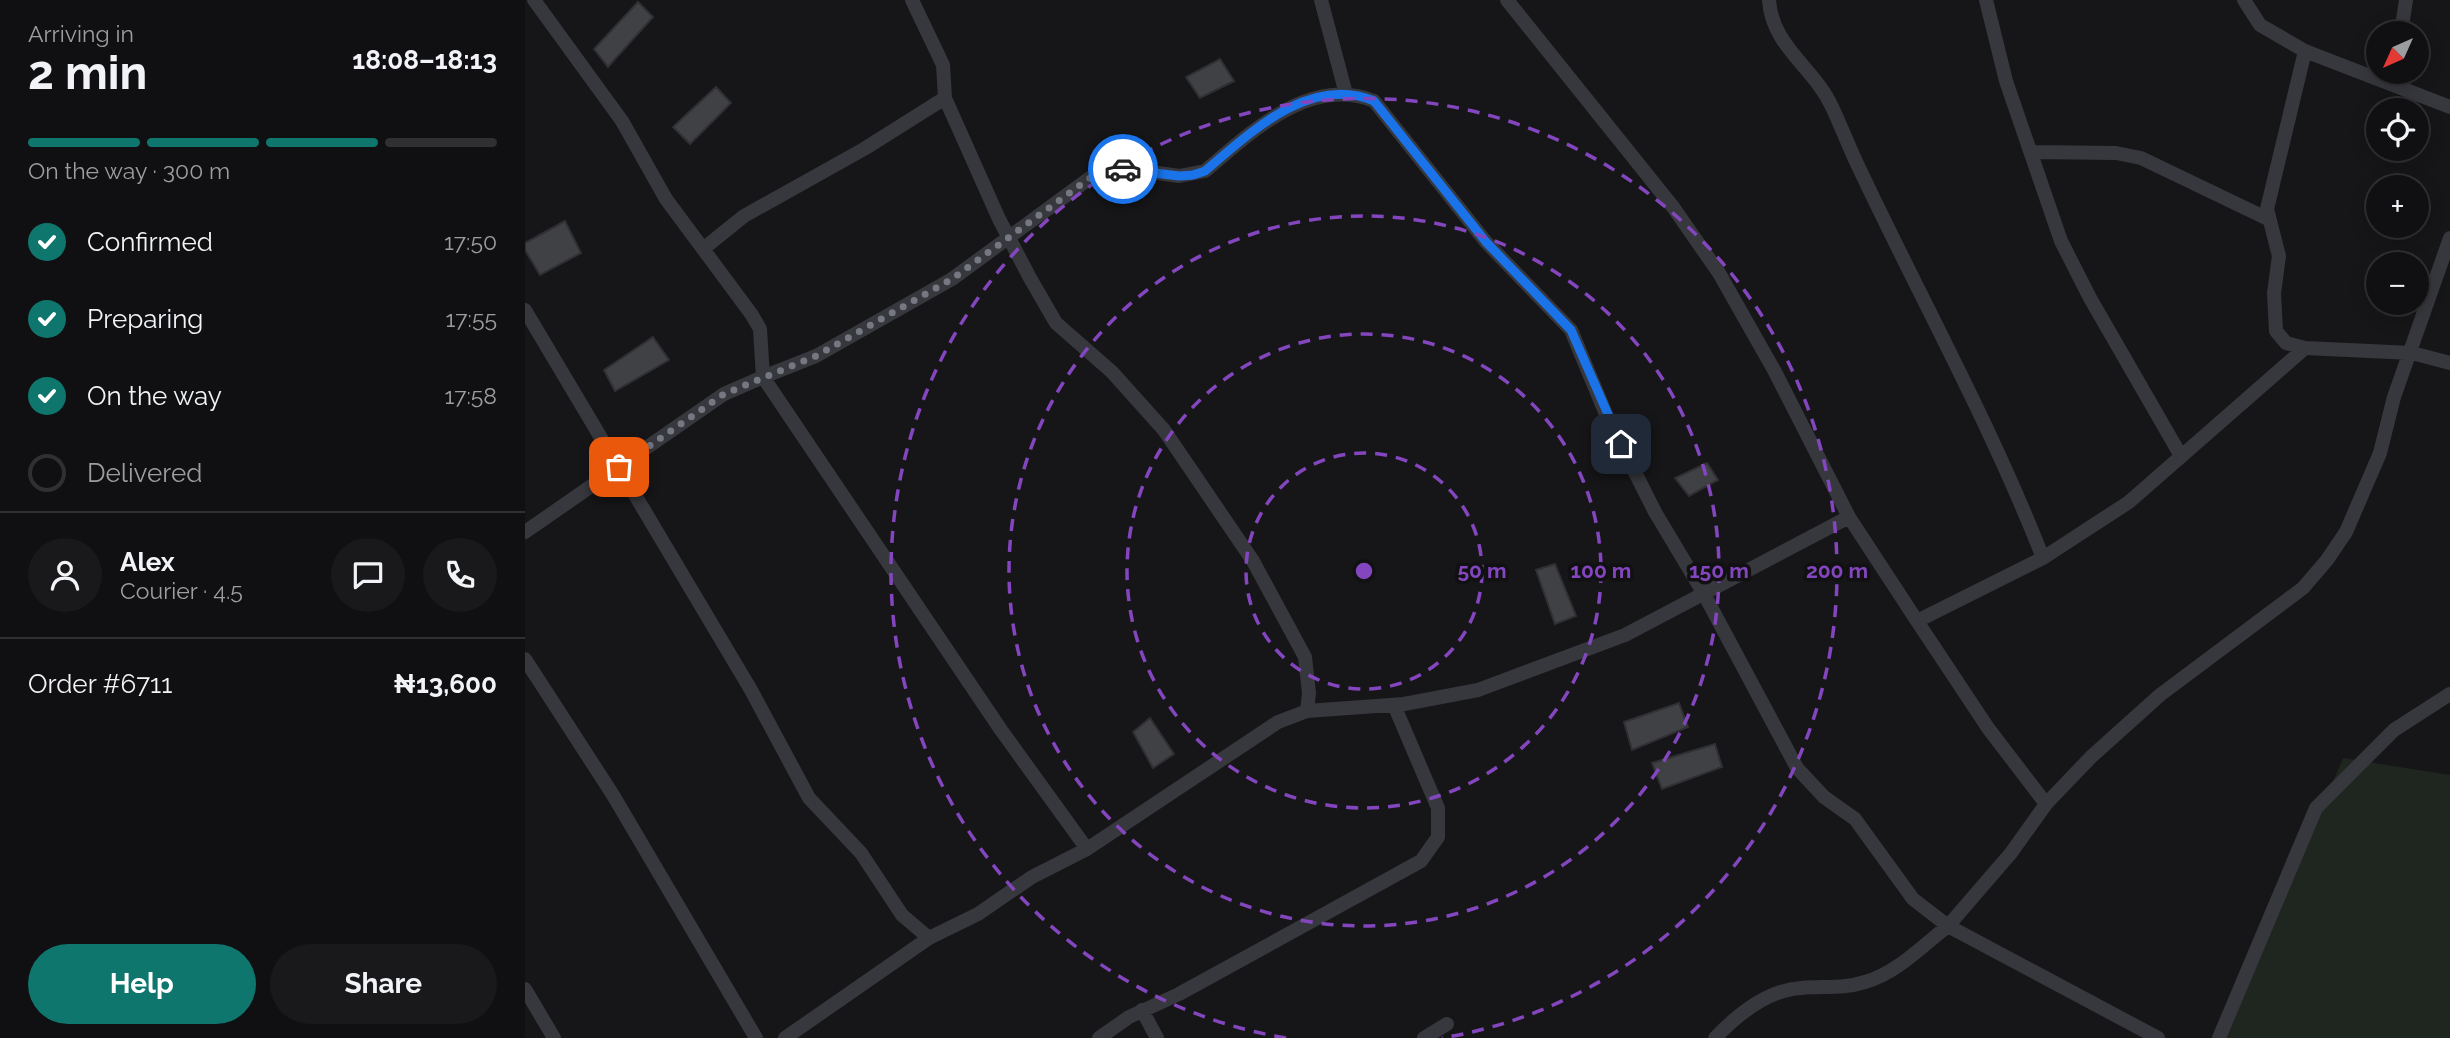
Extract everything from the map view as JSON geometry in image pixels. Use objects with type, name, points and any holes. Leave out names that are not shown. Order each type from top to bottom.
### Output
[{"type":"street","points":[[534,0],[622,121],[653,180],[760,329],[763,377],[1001,730],[1087,849]]},
{"type":"street","points":[[912,0],[943,65],[945,98],[1009,237],[1056,323],[1135,395],[1188,464],[1253,561],[1305,657],[1309,693],[1307,711]]},
{"type":"street","points":[[1321,0],[1346,94]]},
{"type":"street","points":[[1507,0],[1673,207],[1719,273],[1775,370],[1849,517],[1988,728],[2046,804]]},
{"type":"street","points":[[1769,0],[1781,41],[1821,88],[1832,106],[1859,169],[1970,394],[2042,558]]},
{"type":"street","points":[[1986,0],[2007,81],[2061,240],[2084,286],[2182,456]]},
{"type":"street","points":[[2244,0],[2260,25],[2305,51],[2366,70]]},
{"type":"street","points":[[2403,21],[2406,0]]},
{"type":"street","points":[[2305,51],[2268,200],[2267,219],[2279,256],[2274,293],[2276,331],[2286,343],[2305,348],[2411,353],[2450,363]]},
{"type":"street","points":[[2406,84],[2450,107]]},
{"type":"street","points":[[525,532],[724,394],[816,356],[952,279],[1101,172],[1123,169],[1193,175],[1205,171],[1283,111],[1319,97],[1346,94],[1374,101],[1486,242],[1571,330],[1626,456],[1797,768],[1824,797],[1855,819],[1913,899],[1948,926],[2158,1038]]},
{"type":"street","points":[[703,248],[744,216],[864,149],[945,98]]},
{"type":"street","points":[[2031,152],[2116,153],[2140,158],[2267,219]]},
{"type":"street","points":[[1715,1038],[1745,1010],[1772,996],[1798,988],[1833,989],[1865,982],[1891,972],[1948,926],[2011,853],[2046,804],[2160,695],[2303,588],[2318,572],[2346,532],[2380,453],[2394,397],[2450,238]]},
{"type":"street","points":[[525,310],[751,690],[809,799],[861,853],[902,915],[929,939]]},
{"type":"street","points":[[1917,621],[2042,558],[2130,502],[2305,348]]},
{"type":"street","points":[[785,1038],[929,939],[978,914],[1032,877],[1087,849],[1258,733],[1307,711],[1394,705],[1478,690],[1625,635],[1849,517]]},
{"type":"street","points":[[525,659],[613,795],[756,1038]]},
{"type":"street","points":[[2219,1038],[2316,808],[2394,730],[2450,694]]},
{"type":"street","points":[[1099,1038],[1142,1010],[1178,994],[1421,861],[1438,837],[1438,808],[1394,705]]},
{"type":"street","points":[[525,989],[554,1038]]},
{"type":"street","points":[[1142,1010],[1157,1038]]},
{"type":"street","points":[[1424,1038],[1447,1024]]},
{"type":"shaded area","points":[[2343,758],[2450,775],[2450,1038],[2224,1038]]},
{"type":"building","points":[[638,2],[653,17],[608,67],[594,49]]},
{"type":"building","points":[[1220,59],[1234,81],[1200,98],[1186,77]]},
{"type":"building","points":[[716,87],[731,103],[690,144],[673,127]]},
{"type":"building","points":[[565,221],[581,253],[540,275],[525,250],[525,243]]},
{"type":"building","points":[[653,337],[669,360],[615,391],[604,370]]},
{"type":"building","points":[[1707,463],[1718,480],[1689,496],[1675,478]]},
{"type":"building","points":[[1555,564],[1576,616],[1555,624],[1536,570]]},
{"type":"building","points":[[1679,703],[1688,727],[1632,750],[1624,722]]},
{"type":"building","points":[[1150,718],[1174,754],[1153,768],[1133,732]]},
{"type":"building","points":[[1715,744],[1722,767],[1662,789],[1652,763]]},
{"type":"way so far","points":[[619,467],[724,394],[816,356],[952,279],[1094,175],[1107,170],[1123,169]]},
{"type":"route","points":[[1123,169],[1179,176],[1193,175],[1205,171],[1242,140],[1283,111],[1301,102],[1346,94],[1363,96],[1374,101],[1486,242],[1571,330],[1580,345],[1600,400],[1621,444]]}]
